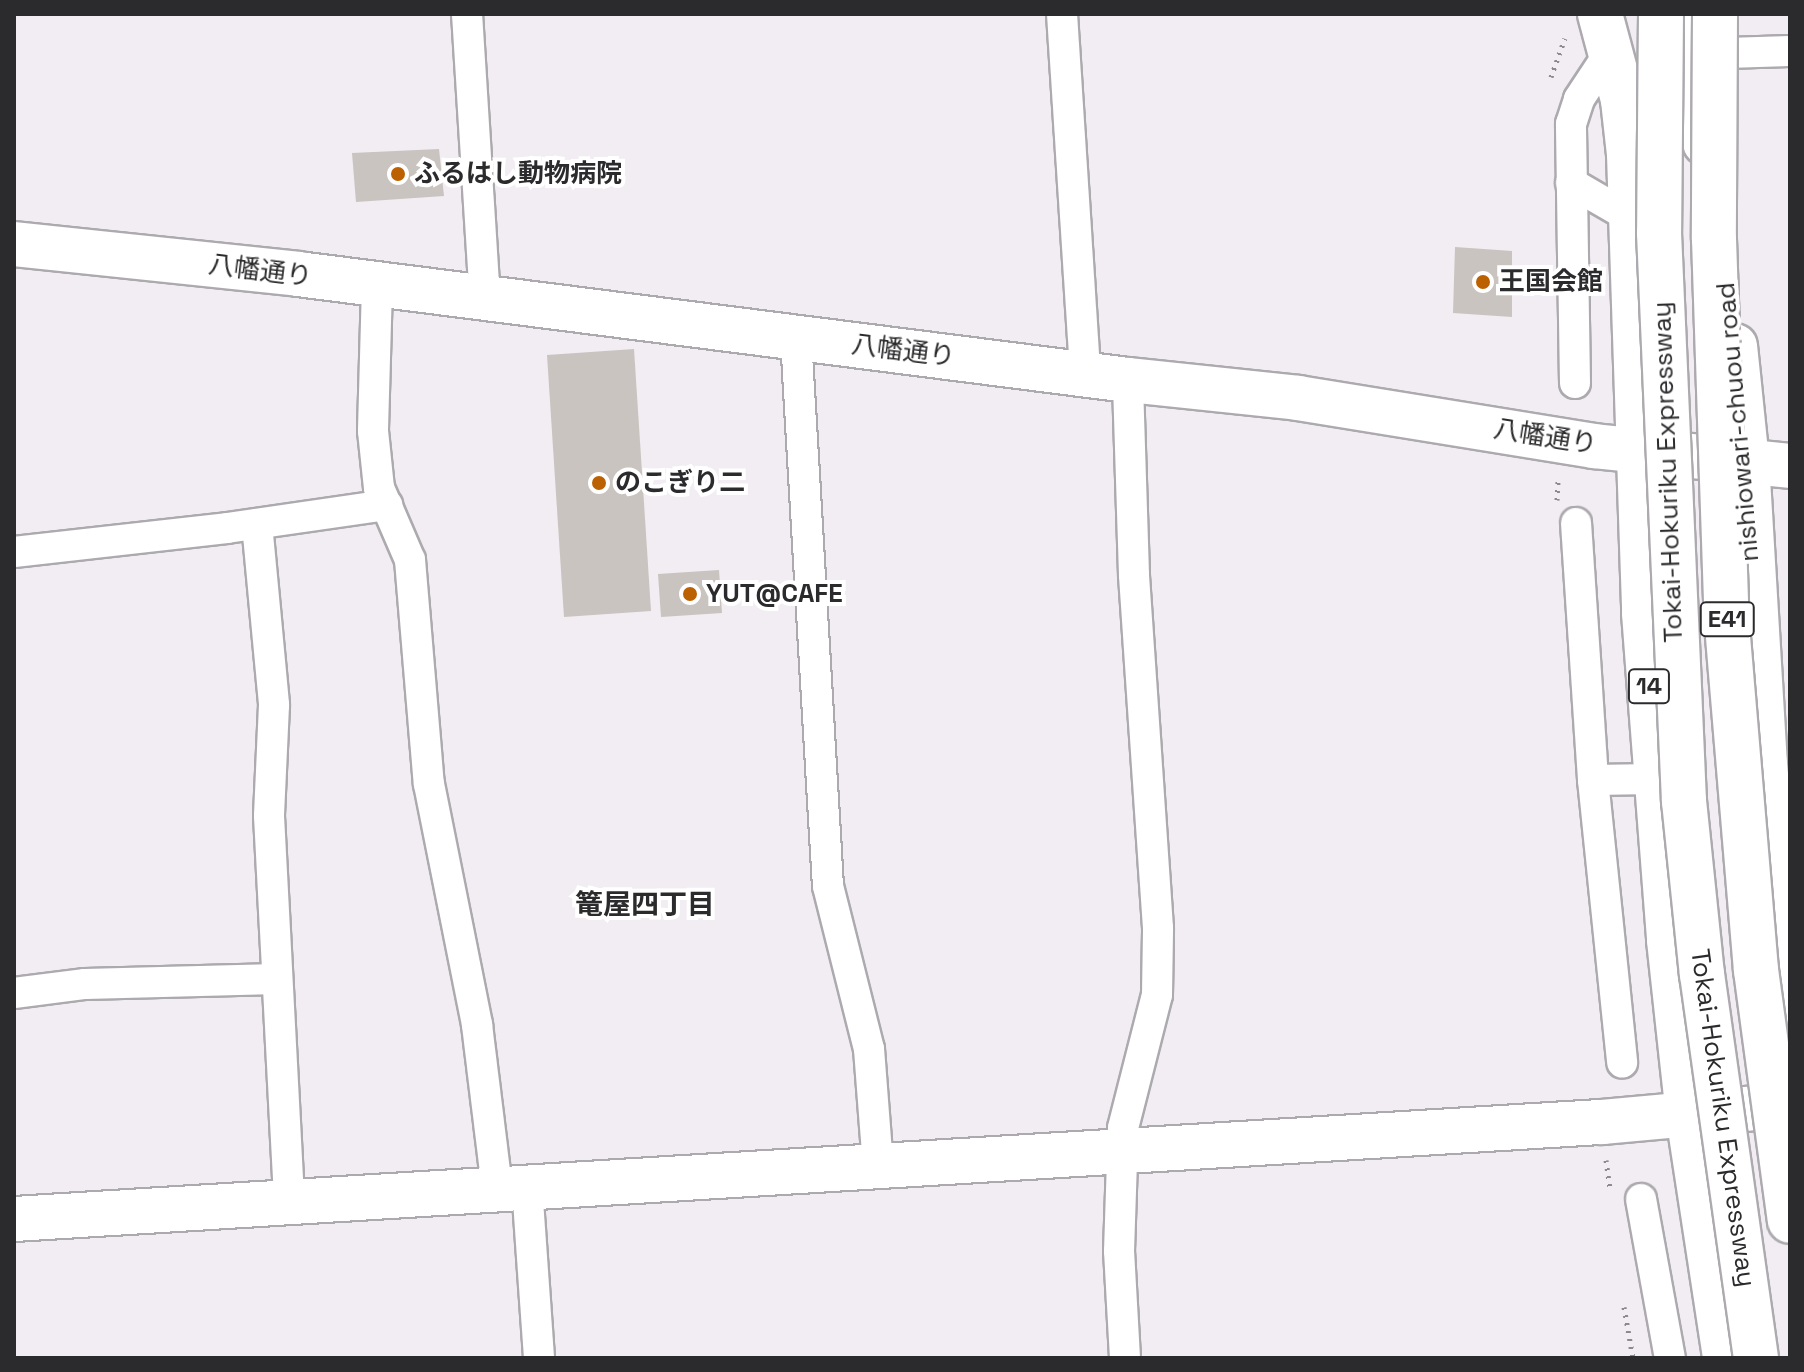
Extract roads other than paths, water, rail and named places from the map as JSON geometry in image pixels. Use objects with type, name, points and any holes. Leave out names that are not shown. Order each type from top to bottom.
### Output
[{"type":"main road","name":"Tokai-Hokuriku Expressway","points":[[1661,14],[1659,233],[1684,801],[1702,974],[1756,1358]]},
{"type":"main road","name":"Tokai-Hokuriku Expressway","points":[[1715,14],[1714,239],[1727,625],[1739,801],[1756,970],[1790,1221]]},
{"type":"main road","name":"14","points":[[1606,31],[1623,100],[1633,219],[1637,450],[1654,779],[1688,1115],[1725,1358]]},
{"type":"main road","name":"nishiowari-chuou road","points":[[1679,34],[1716,211],[1738,368],[1777,764],[1790,1027]]},
{"type":"main road","name":"八幡通り","points":[[14,244],[1298,398],[1637,450],[1790,466]]},
{"type":"main road","points":[[14,1219],[1688,1115],[1790,1105]]},
{"type":"street","points":[[467,14],[485,299]]},
{"type":"street","points":[[1062,14],[1085,373]]},
{"type":"street","points":[[1575,383],[1571,124],[1606,31]]},
{"type":"street","points":[[1679,34],[1790,51]]},
{"type":"street","points":[[1571,183],[1633,219]]},
{"type":"street","points":[[377,286],[373,431],[379,488],[410,560],[429,784],[512,1187],[539,1358]]},
{"type":"street","points":[[796,338],[828,886],[869,1049],[878,1166]]},
{"type":"street","points":[[1125,1358],[1119,1251],[1123,1128],[1157,995],[1158,928],[1134,575],[1128,380]]},
{"type":"street","points":[[14,552],[257,524],[387,505]]},
{"type":"street","points":[[1576,523],[1593,780],[1622,1063]]},
{"type":"street","points":[[257,524],[274,705],[269,816],[289,1200]]},
{"type":"street","points":[[1593,780],[1654,779]]},
{"type":"street","points":[[14,993],[85,984],[277,979]]},
{"type":"street","points":[[1641,1199],[1670,1358]]},
{"type":"place","name":"ふるはし動物病院","points":[[398,174]]},
{"type":"place","name":"王国会館","points":[[1483,282]]},
{"type":"place","name":"のこぎり二","points":[[599,483]]},
{"type":"place","name":"YUT@CAFE","points":[[690,594]]},
{"type":"district","name":"篭屋四丁目","points":[[645,904]]}]
